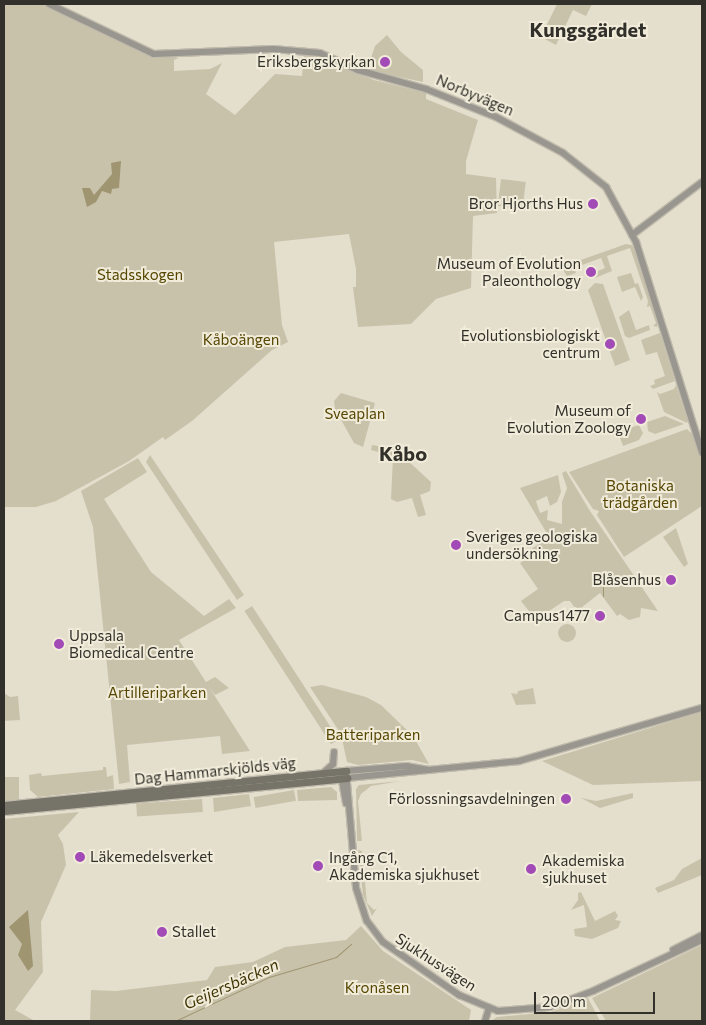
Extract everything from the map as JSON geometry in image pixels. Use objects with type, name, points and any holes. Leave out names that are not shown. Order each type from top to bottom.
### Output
[{"type":"main road","name":"Dag Hammarskjölds väg","points":[[4,805],[322,774],[344,775]]},
{"type":"main road","name":"Dag Hammarskjölds väg","points":[[4,811],[344,775]]},
{"type":"street","name":"Norbyvägen","points":[[49,4],[154,54],[273,49],[310,51],[366,73],[426,89],[510,123],[587,170],[611,194],[632,236],[702,453]]},
{"type":"street","points":[[632,236],[702,182]]},
{"type":"street","name":"Dag Hammarskjölds väg","points":[[344,775],[429,770],[519,761],[702,708]]},
{"type":"street","points":[[322,774],[333,764],[334,752]]},
{"type":"street","name":"Sjukhusvägen","points":[[344,775],[357,896],[370,927],[401,956],[459,995],[489,1008],[515,1012],[550,1007],[702,940]]},
{"type":"street","name":"Sjukhusvägen","points":[[635,971],[702,935]]},
{"type":"street","points":[[484,1021],[489,1008]]},
{"type":"green space","name":"Stadsskogen","points":[[4,4],[42,4],[140,52],[179,58],[174,60],[174,71],[210,69],[222,63],[206,94],[235,115],[275,74],[302,76],[304,55],[322,58],[374,80],[426,93],[426,99],[478,120],[466,161],[466,174],[496,178],[497,213],[473,216],[471,288],[436,299],[411,324],[358,327],[353,287],[356,287],[356,269],[349,234],[274,242],[282,325],[288,342],[272,350],[192,421],[165,440],[163,437],[129,461],[56,501],[36,507],[4,507]]},
{"type":"green space","points":[[557,4],[592,4],[586,16],[573,10],[556,45],[541,37]]},
{"type":"green space","points":[[387,35],[401,52],[423,70],[423,82],[367,70],[375,46]]},
{"type":"green space","points":[[501,179],[526,182],[523,209],[498,206]]},
{"type":"green space","points":[[626,244],[632,245],[635,251],[658,322],[657,327],[653,326],[656,323],[650,306],[647,307],[648,301],[630,248],[607,256],[612,271],[595,278],[593,273],[605,268],[601,258],[574,268],[576,273],[567,276],[561,267]]},
{"type":"green space","points":[[631,273],[635,284],[638,283],[643,297],[641,301],[635,287],[622,292],[617,277]]},
{"type":"green space","points":[[595,283],[603,284],[630,360],[615,366],[588,290]]},
{"type":"green space","points":[[629,310],[636,330],[649,325],[650,330],[629,338],[625,336],[619,317]]},
{"type":"green space","points":[[660,333],[675,381],[653,389],[650,386],[655,384],[654,380],[665,376],[657,352],[646,355],[641,340]]},
{"type":"green space","points":[[676,385],[688,421],[687,423],[664,412],[657,392],[660,394],[674,389]]},
{"type":"green space","name":"Sveaplan","points":[[341,393],[375,403],[363,447],[354,443],[335,409],[334,401]]},
{"type":"green space","points":[[665,416],[684,424],[655,434],[648,431],[647,422]]},
{"type":"green space","points":[[639,425],[643,433],[639,440],[623,446],[618,432]]},
{"type":"green space","name":"Botaniska trädgården","points":[[702,426],[702,506],[624,557],[597,515],[599,511],[593,509],[569,472],[687,429],[691,433],[700,431]]},
{"type":"green space","points":[[372,445],[395,449],[431,482],[430,491],[420,495],[426,515],[418,517],[412,498],[397,502],[391,499],[393,456],[371,450]]},
{"type":"green space","points":[[150,455],[244,595],[237,600],[146,462]]},
{"type":"green space","name":"Artilleriparken","points":[[138,458],[147,472],[104,499],[151,572],[204,616],[229,599],[236,608],[179,640],[206,682],[215,677],[229,688],[215,695],[209,687],[250,751],[222,754],[220,736],[127,745],[130,782],[119,784],[93,527],[81,491]]},
{"type":"green space","points":[[566,471],[590,511],[658,611],[641,608],[640,617],[629,620],[620,614],[617,616],[600,593],[577,611],[570,601],[564,601],[536,620],[521,601],[538,589],[520,563],[530,556],[527,552],[549,537],[520,488],[558,475],[561,492],[557,502],[550,506],[547,496],[536,501],[540,513],[548,510],[547,520],[562,524],[562,502],[567,488],[562,473]]},
{"type":"green space","points":[[676,528],[688,564],[684,567],[663,537]]},
{"type":"green space","points":[[252,606],[339,739],[331,744],[244,611]]},
{"type":"green space","points":[[563,624],[571,624],[576,629],[574,640],[563,642],[558,637],[558,629]]},
{"type":"green space","name":"Batteriparken","points":[[322,685],[366,697],[381,705],[413,736],[429,764],[412,760],[358,765],[347,762],[341,734],[310,687]]},
{"type":"green space","points":[[533,688],[536,704],[516,705],[511,693],[517,694],[518,691]]},
{"type":"green space","points":[[4,693],[10,697],[18,696],[20,720],[4,721]]},
{"type":"green space","points":[[702,712],[702,781],[593,785],[542,761]]},
{"type":"green space","points":[[103,767],[106,767],[107,777],[113,775],[114,789],[38,797],[30,790],[29,775],[41,773],[42,776],[103,770]]},
{"type":"green space","points":[[4,777],[19,777],[19,801],[4,801]]},
{"type":"green space","points":[[401,781],[371,786],[361,794],[358,801],[362,841],[357,841],[356,789],[359,785]]},
{"type":"green space","points":[[331,787],[337,792],[337,800],[298,801],[297,790]]},
{"type":"green space","points":[[294,790],[296,801],[256,808],[254,797]]},
{"type":"green space","points":[[633,793],[633,798],[600,808],[581,798],[596,801]]},
{"type":"green space","points":[[249,794],[251,806],[214,812],[213,798]]},
{"type":"green space","points":[[202,799],[203,812],[137,817],[136,804]]},
{"type":"green space","points":[[79,812],[58,835],[63,844],[66,865],[41,922],[43,972],[15,1010],[35,1021],[4,1021],[4,819]]},
{"type":"green space","points":[[358,850],[362,851],[367,903],[374,910],[377,908],[372,916],[363,895]]},
{"type":"green space","points":[[702,858],[702,875],[658,893],[655,888],[674,880],[682,869]]},
{"type":"green space","points":[[581,892],[595,921],[615,911],[618,916],[615,920],[621,921],[618,928],[592,939],[575,936],[574,929],[587,927],[584,905],[571,910],[578,900],[578,893]]},
{"type":"green space","name":"Kronåsen","points":[[361,926],[383,951],[471,1010],[469,1021],[90,1021],[91,990],[116,991],[207,980],[215,967],[253,962],[285,947],[346,940]]},
{"type":"green space","points":[[702,945],[702,1021],[606,1021],[592,998]]},
{"type":"green space","points":[[588,998],[600,1021],[491,1021],[497,1017],[551,1012]]},
{"type":"shaded area","points":[[121,161],[119,188],[112,189],[111,194],[102,191],[96,202],[87,207],[82,188],[90,188],[94,195],[112,174],[111,163]]},
{"type":"shaded area","points":[[28,910],[33,966],[28,971],[18,955],[22,944],[9,927]]},
{"type":"waterway","points":[[603,583],[603,596]]},
{"type":"waterway","name":"Geijersbäcken","points":[[175,1021],[269,977],[336,957],[351,944]]},
{"type":"place","name":"Eriksbergskyrkan","points":[[385,62]]},
{"type":"place","name":"Bror Hjorths Hus","points":[[593,204]]},
{"type":"place","name":"Museum of Evolution Paleonthology","points":[[591,272]]},
{"type":"place","name":"Evolutionsbiologiskt centrum","points":[[610,344]]},
{"type":"place","name":"Museum of Evolution Zoology","points":[[641,419]]},
{"type":"place","name":"Sveriges geologiska undersökning","points":[[456,545]]},
{"type":"place","name":"Blåsenhus","points":[[671,580]]},
{"type":"place","name":"Campus1477","points":[[600,616]]},
{"type":"place","name":"Uppsala Biomedical Centre","points":[[59,644]]},
{"type":"place","name":"Förlossningsavdelningen","points":[[566,799]]},
{"type":"place","name":"Läkemedelsverket","points":[[80,857]]},
{"type":"place","name":"Ingång C1, Akademiska sjukhuset","points":[[318,866]]},
{"type":"place","name":"Akademiska sjukhuset","points":[[531,869]]},
{"type":"place","name":"Stallet","points":[[162,932]]},
{"type":"district","name":"Kungsgärdet","points":[[588,29]]},
{"type":"district","name":"Kåbo","points":[[403,453]]},
{"type":"park label","name":"Kåboängen","points":[[241,340]]}]
